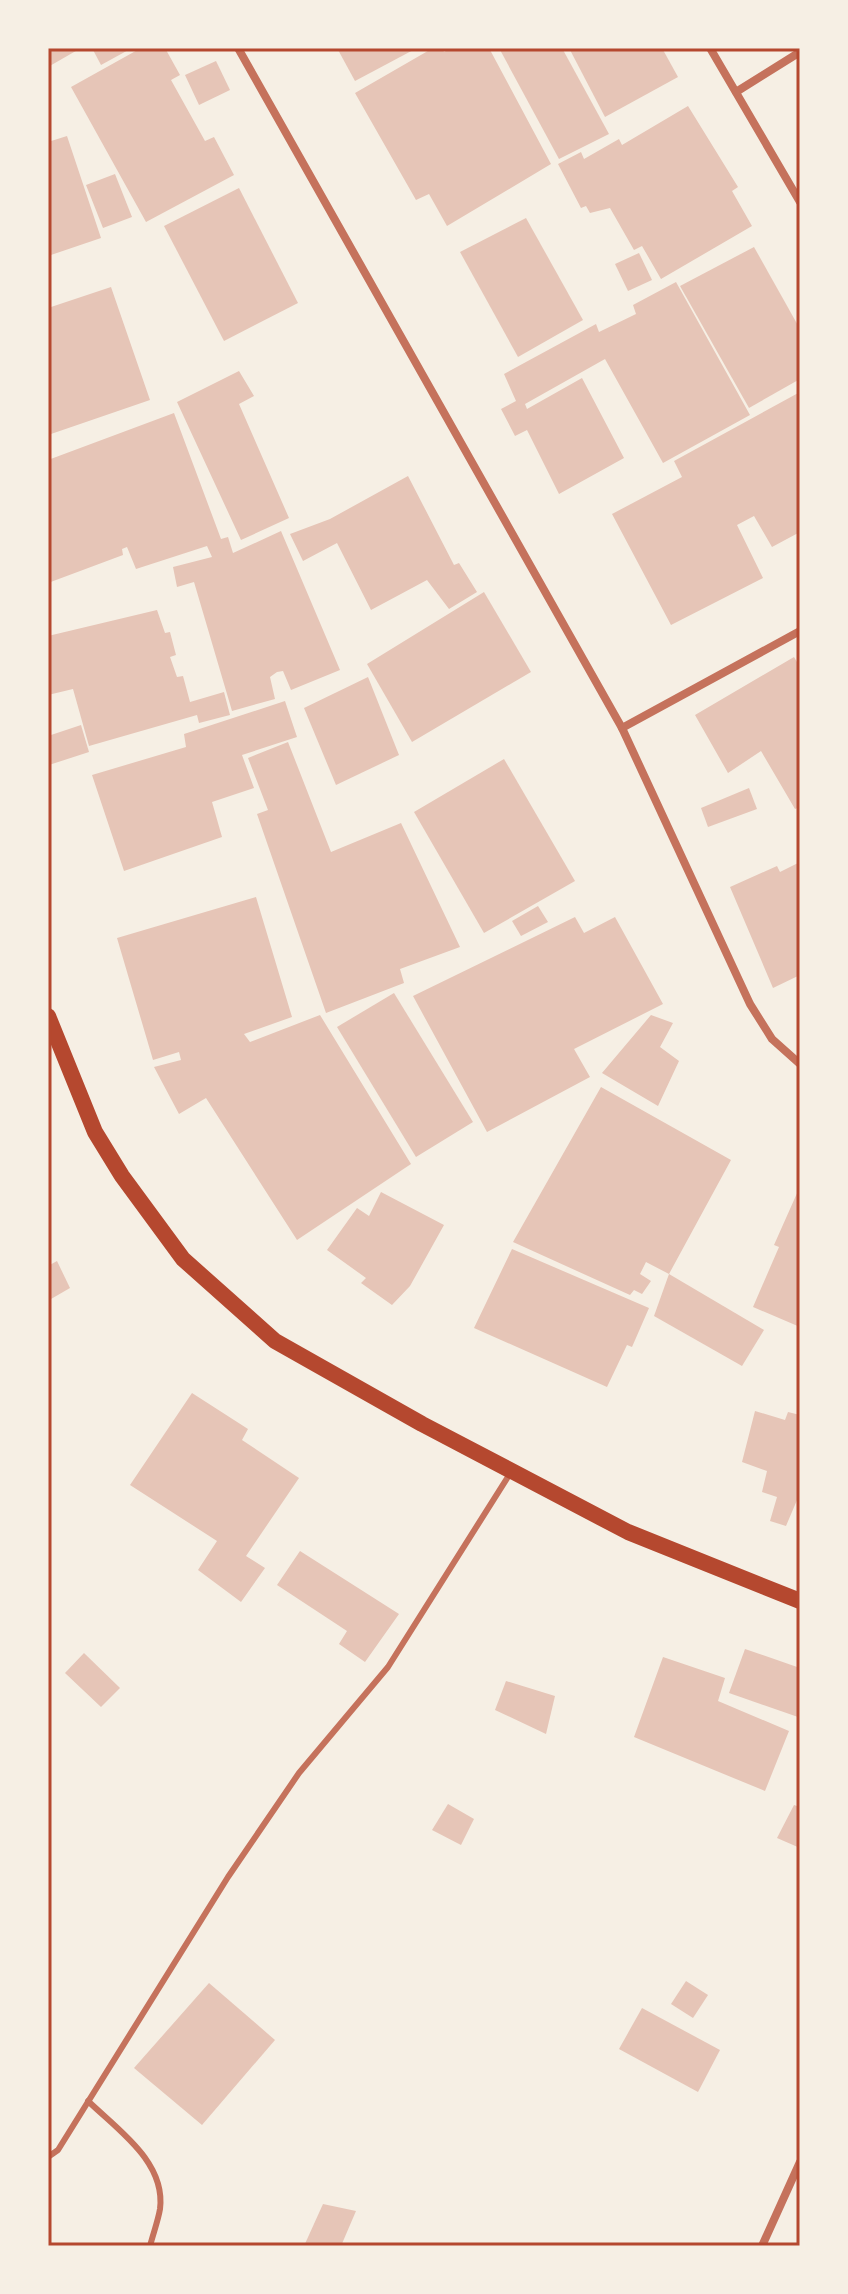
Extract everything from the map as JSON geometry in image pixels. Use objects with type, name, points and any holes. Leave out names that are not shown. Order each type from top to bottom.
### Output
[{"type":"main road","points":[[48,1016],[95,1132],[122,1176],[183,1259],[275,1341],[422,1424],[628,1532],[800,1601]]},
{"type":"street","points":[[238,48],[622,728],[750,1004],[772,1039],[800,1064]]},
{"type":"street","points":[[710,48],[800,202]]},
{"type":"street","points":[[736,92],[800,52]]},
{"type":"street","points":[[622,728],[800,631]]},
{"type":"street","points":[[762,2246],[800,2162]]},
{"type":"lane","points":[[48,2157],[58,2150],[228,1877],[299,1773],[388,1667],[512,1471]]},
{"type":"lane","points":[[88,2101],[143,2153],[159,2182],[160,2208],[150,2246]]},
{"type":"building","points":[[48,48],[81,48],[48,67]]},
{"type":"building","points":[[92,48],[132,48],[101,65]]},
{"type":"building","points":[[141,48],[165,48],[180,75],[171,80],[205,141],[214,137],[234,175],[146,222],[71,87]]},
{"type":"building","points":[[337,48],[417,48],[355,81]]},
{"type":"building","points":[[433,48],[442,48],[444,52],[451,48],[489,48],[551,164],[447,226],[429,194],[416,200],[355,93]]},
{"type":"building","points":[[499,48],[562,48],[609,134],[559,159]]},
{"type":"building","points":[[569,48],[662,48],[678,77],[605,117]]},
{"type":"building","points":[[216,61],[230,90],[199,105],[185,75]]},
{"type":"building","points":[[688,106],[738,187],[732,191],[752,226],[661,279],[642,246],[634,250],[610,208],[590,213],[586,206],[581,208],[558,164],[581,152],[584,159],[619,139],[622,145]]},
{"type":"building","points":[[67,136],[101,238],[48,256],[48,142]]},
{"type":"building","points":[[115,174],[132,217],[103,228],[86,185]]},
{"type":"building","points":[[239,188],[298,303],[224,341],[164,226]]},
{"type":"building","points":[[526,218],[583,320],[518,357],[460,252]]},
{"type":"building","points":[[754,247],[800,329],[800,379],[749,408],[680,286]]},
{"type":"building","points":[[639,253],[652,280],[628,291],[615,264]]},
{"type":"building","points":[[676,282],[750,415],[663,463],[605,359],[525,404],[527,409],[582,378],[624,458],[559,494],[527,430],[515,436],[501,409],[516,401],[504,374],[596,324],[599,332],[636,314],[633,305]]},
{"type":"building","points":[[111,287],[150,400],[51,434],[48,426],[48,393],[51,392],[48,383],[48,308]]},
{"type":"building","points":[[239,371],[254,396],[239,404],[289,518],[241,540],[177,402]]},
{"type":"building","points":[[800,392],[800,532],[772,547],[754,516],[737,525],[763,578],[671,625],[612,514],[682,477],[674,461]]},
{"type":"building","points":[[174,413],[221,539],[228,537],[233,553],[281,531],[340,670],[291,690],[283,671],[277,672],[270,677],[275,699],[232,711],[194,582],[177,587],[173,567],[212,557],[207,546],[136,569],[127,547],[122,549],[123,555],[48,583],[48,460]]},
{"type":"building","points":[[408,476],[454,565],[459,563],[477,592],[449,609],[427,580],[371,610],[337,543],[303,561],[290,534],[330,519]]},
{"type":"building","points":[[484,592],[531,672],[412,742],[367,664]]},
{"type":"building","points":[[157,610],[165,633],[170,632],[176,655],[170,657],[177,677],[183,676],[190,702],[224,692],[230,715],[199,723],[197,715],[89,746],[73,689],[48,695],[48,636]]},
{"type":"building","points":[[794,657],[800,667],[800,807],[795,809],[761,751],[728,773],[695,715]]},
{"type":"building","points":[[368,677],[399,755],[336,785],[304,708]]},
{"type":"building","points":[[285,701],[297,737],[242,755],[254,788],[212,802],[222,837],[124,871],[92,775],[186,747],[184,734]]},
{"type":"building","points":[[81,725],[89,752],[49,765],[48,736]]},
{"type":"building","points":[[288,742],[331,852],[401,823],[460,947],[400,969],[404,983],[326,1013],[257,814],[268,810],[248,758]]},
{"type":"building","points":[[504,759],[575,881],[484,933],[414,812]]},
{"type":"building","points":[[749,788],[757,809],[708,827],[701,808]]},
{"type":"building","points":[[800,862],[800,975],[773,988],[730,887],[777,866],[780,872]]},
{"type":"building","points":[[256,897],[292,1017],[244,1034],[250,1042],[320,1015],[411,1164],[297,1240],[206,1098],[179,1114],[154,1067],[181,1060],[179,1052],[153,1060],[117,938]]},
{"type":"building","points":[[538,906],[548,922],[521,936],[512,921]]},
{"type":"building","points":[[575,917],[584,933],[615,917],[663,1004],[574,1049],[590,1077],[487,1132],[413,996]]},
{"type":"building","points":[[394,993],[473,1122],[416,1157],[337,1027]]},
{"type":"building","points":[[651,1015],[673,1023],[660,1047],[679,1061],[658,1106],[602,1073]]},
{"type":"building","points":[[601,1087],[731,1160],[669,1274],[646,1262],[640,1274],[651,1281],[642,1294],[634,1290],[630,1295],[513,1242]]},
{"type":"building","points":[[798,1191],[800,1327],[753,1307],[779,1247],[774,1245]]},
{"type":"building","points":[[381,1192],[444,1225],[410,1286],[392,1305],[361,1283],[366,1278],[327,1250],[357,1208],[369,1216]]},
{"type":"building","points":[[512,1249],[649,1308],[632,1347],[627,1345],[607,1387],[474,1328]]},
{"type":"building","points":[[57,1261],[70,1288],[51,1299],[48,1293],[48,1266]]},
{"type":"building","points":[[669,1274],[764,1330],[742,1366],[654,1316]]},
{"type":"building","points":[[192,1393],[248,1429],[242,1440],[299,1478],[246,1556],[265,1568],[241,1602],[198,1570],[217,1541],[130,1485]]},
{"type":"building","points":[[755,1411],[785,1420],[788,1412],[800,1415],[800,1493],[786,1526],[770,1521],[777,1497],[762,1492],[767,1471],[742,1462]]},
{"type":"building","points":[[300,1551],[399,1614],[365,1662],[339,1644],[347,1631],[277,1585]]},
{"type":"building","points":[[745,1649],[800,1668],[798,1717],[729,1693]]},
{"type":"building","points":[[84,1653],[120,1688],[101,1707],[65,1673]]},
{"type":"building","points":[[663,1657],[725,1678],[718,1701],[789,1731],[765,1791],[634,1737]]},
{"type":"building","points":[[506,1681],[555,1696],[546,1734],[495,1710]]},
{"type":"building","points":[[448,1804],[474,1819],[461,1845],[432,1830]]},
{"type":"building","points":[[794,1805],[800,1807],[800,1848],[777,1838]]},
{"type":"building","points":[[686,1981],[708,1995],[693,2018],[671,2004]]},
{"type":"building","points":[[209,1983],[275,2040],[202,2125],[134,2068]]},
{"type":"building","points":[[642,2008],[720,2050],[698,2092],[619,2049]]},
{"type":"building","points":[[323,2204],[356,2211],[341,2246],[304,2246]]}]
